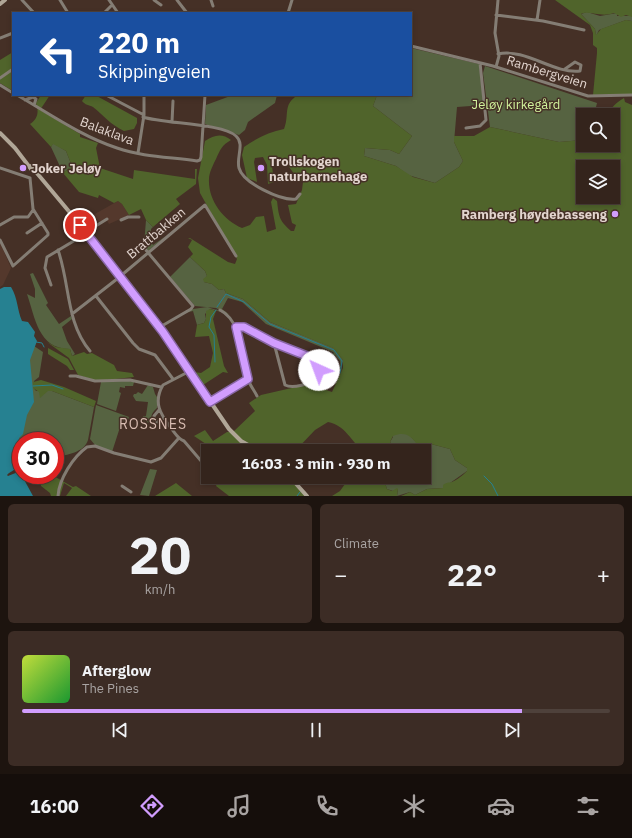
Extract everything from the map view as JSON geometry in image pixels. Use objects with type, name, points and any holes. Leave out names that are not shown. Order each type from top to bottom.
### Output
[{"type":"main road","points":[[0,4],[5,0]]},
{"type":"main road","points":[[0,133],[37,173],[160,327],[233,434],[248,444]]},
{"type":"main road","points":[[296,484],[307,496]]},
{"type":"street","points":[[22,0],[33,12]]},
{"type":"street","points":[[60,0],[67,12]]},
{"type":"street","points":[[109,0],[117,12]]},
{"type":"street","points":[[154,0],[161,5]]},
{"type":"street","points":[[177,0],[186,12]]},
{"type":"street","points":[[211,0],[213,6]]},
{"type":"street","points":[[288,12],[292,0]]},
{"type":"street","points":[[496,67],[498,54],[495,33],[498,0]]},
{"type":"street","points":[[537,20],[540,0]]},
{"type":"street","points":[[105,12],[112,5]]},
{"type":"street","points":[[496,15],[537,20],[584,30]]},
{"type":"street","points":[[0,38],[12,33]]},
{"type":"street","name":"Rambergveien","points":[[412,46],[496,67],[588,96],[632,95]]},
{"type":"street","points":[[498,54],[507,53],[520,55],[565,69],[578,71],[581,65],[575,62],[565,69]]},
{"type":"street","points":[[466,128],[481,126],[486,120],[480,63]]},
{"type":"street","points":[[0,78],[12,70]]},
{"type":"street","points":[[0,85],[12,92]]},
{"type":"street","name":"Balaklava","points":[[19,96],[82,134],[117,148],[138,153],[198,161],[201,156],[204,126]]},
{"type":"street","points":[[108,96],[143,116],[172,122],[217,128],[236,136],[240,144],[238,156],[240,171],[258,186],[287,199],[296,199],[300,194]]},
{"type":"street","points":[[138,153],[144,96]]},
{"type":"street","points":[[204,126],[205,96]]},
{"type":"street","points":[[25,100],[33,97],[36,99],[34,105]]},
{"type":"street","points":[[172,101],[172,122]]},
{"type":"street","points":[[0,168],[30,178]]},
{"type":"street","points":[[0,240],[13,266],[48,235],[33,210],[29,181],[30,178],[37,173]]},
{"type":"street","name":"Brattbakken","points":[[72,314],[148,253],[205,204],[236,256]]},
{"type":"street","points":[[0,225],[12,217],[28,217],[33,210]]},
{"type":"street","points":[[121,220],[128,217],[139,217]]},
{"type":"street","points":[[51,285],[45,263],[47,257],[107,219]]},
{"type":"street","points":[[27,233],[42,223]]},
{"type":"street","points":[[145,249],[192,307],[160,327]]},
{"type":"street","points":[[58,250],[72,314],[78,331],[90,351]]},
{"type":"street","points":[[96,296],[133,343],[139,349],[156,356],[173,379]]},
{"type":"street","points":[[220,310],[230,316],[236,327],[248,379],[257,396]]},
{"type":"street","points":[[236,327],[244,327],[274,343],[314,360],[319,370],[317,378],[309,383],[290,387],[285,385],[274,343]]},
{"type":"street","points":[[70,376],[95,381],[130,380],[161,386],[189,370]]},
{"type":"street","points":[[210,402],[248,379]]},
{"type":"street","points":[[161,386],[158,400],[159,410],[163,418],[178,440],[184,441],[201,461]]},
{"type":"street","points":[[156,422],[153,417],[159,410]]},
{"type":"street","points":[[154,428],[156,422],[163,418]]},
{"type":"street","points":[[58,496],[65,474],[86,447],[95,446],[114,454],[151,462],[161,458],[178,440]]},
{"type":"street","points":[[122,486],[130,492]]},
{"type":"shaded area","points":[[118,201],[122,204],[129,215],[109,224],[106,218],[99,222],[93,215]]},
{"type":"shaded area","points":[[0,242],[11,268],[3,285],[0,287]]},
{"type":"green space","points":[[555,0],[632,0],[632,17],[626,15],[621,17],[614,13],[604,15],[588,13],[581,14],[595,29],[596,35],[601,29],[626,20],[632,21],[632,94],[593,95],[597,48],[593,45],[593,33],[590,25]]},
{"type":"green space","points":[[587,12],[600,16],[617,13],[617,16],[632,16],[632,21],[626,20],[599,30],[596,36],[595,29],[581,14]]},
{"type":"green space","name":"Jeløy kirkegård","points":[[412,48],[479,64],[484,105],[457,107],[454,142],[463,161],[459,167],[435,183],[408,175],[396,166],[364,156],[365,148],[390,150],[399,154],[412,136],[373,106],[377,96],[412,96]]},
{"type":"green space","points":[[12,53],[12,90],[0,83],[0,60]]},
{"type":"green space","name":"Jeløy kirkegård","points":[[485,66],[597,103],[596,108],[576,108],[576,141],[559,142],[490,127],[483,73]]},
{"type":"green space","points":[[40,96],[49,96],[40,110],[80,134],[80,137],[98,143],[96,148],[100,168],[133,179],[134,170],[195,179],[195,169],[197,169],[196,184],[176,199],[180,204],[153,227],[146,220],[141,209],[129,215],[122,204],[118,201],[114,203],[99,195],[98,198],[79,192],[63,173],[72,166],[66,151],[53,144],[51,147],[30,124],[36,118],[38,112],[36,103]]},
{"type":"green space","points":[[85,96],[97,96],[137,118],[137,123],[134,129],[124,131],[107,120],[93,107],[82,101]]},
{"type":"green space","points":[[230,96],[277,96],[275,103],[248,122],[245,130],[239,135],[205,124],[206,105]]},
{"type":"green space","points":[[297,96],[377,96],[373,106],[412,136],[399,154],[390,150],[365,148],[364,156],[396,166],[413,177],[435,183],[459,167],[463,161],[454,142],[454,136],[474,136],[490,127],[559,142],[576,141],[576,152],[620,152],[620,108],[612,108],[624,98],[625,102],[632,105],[632,496],[401,496],[410,492],[415,495],[427,489],[443,488],[444,484],[452,482],[462,476],[467,471],[467,468],[455,460],[450,449],[431,444],[416,443],[409,436],[403,434],[393,436],[390,442],[392,444],[356,444],[339,426],[328,422],[315,430],[302,444],[206,444],[194,436],[205,430],[213,441],[227,432],[233,432],[255,411],[249,403],[261,395],[309,384],[332,392],[343,368],[343,360],[333,348],[270,322],[243,299],[226,293],[224,289],[219,290],[212,284],[204,282],[203,279],[207,276],[205,271],[190,257],[193,254],[188,247],[192,240],[188,238],[190,238],[228,262],[235,264],[237,259],[200,193],[198,178],[205,141],[212,137],[224,136],[231,140],[220,150],[209,177],[211,194],[214,202],[223,215],[242,228],[250,225],[256,217],[264,216],[267,232],[276,229],[271,202],[273,198],[277,201],[279,215],[282,221],[291,231],[294,231],[296,225],[292,223],[288,205],[296,204],[302,190],[303,182],[280,157],[271,158],[274,182],[268,184],[267,165],[263,157],[255,158],[254,162],[257,182],[247,178],[242,155],[244,147],[258,138],[284,129],[288,106]]},
{"type":"green space","points":[[53,143],[66,151],[72,166],[63,173],[51,147]]},
{"type":"green space","points":[[146,220],[153,227],[151,229],[150,241],[153,245],[166,236],[148,251],[144,245]]},
{"type":"green space","points":[[190,257],[205,271],[207,276],[204,282],[212,284],[219,290],[224,289],[226,293],[243,299],[270,322],[334,348],[343,360],[341,373],[340,361],[335,355],[319,363],[334,353],[333,352],[266,324],[242,302],[228,298],[222,309],[230,315],[216,308],[195,306],[170,277]]},
{"type":"green space","points":[[33,273],[48,303],[46,305],[59,324],[71,316],[72,319],[62,327],[67,341],[75,354],[72,356],[70,349],[59,348],[44,338],[36,322],[27,294],[35,298],[35,289],[30,274]]},
{"type":"green space","points":[[207,307],[223,312],[228,317],[221,312],[210,309],[205,314],[206,319],[204,323],[197,325],[193,311],[185,313],[193,309]]},
{"type":"green space","points":[[210,309],[216,311],[213,319],[224,366],[228,373],[223,372],[203,385],[194,372],[201,373],[210,367],[213,353],[209,336],[195,337],[197,325],[204,323],[206,319],[206,311]]},
{"type":"green space","points":[[47,342],[56,347],[70,349],[72,356],[84,352],[87,354],[92,353],[114,365],[117,371],[132,373],[134,377],[97,381],[78,375],[69,358]]},
{"type":"green space","points":[[34,346],[43,352],[39,377],[34,381],[33,387],[36,391],[52,391],[94,407],[88,440],[83,448],[64,456],[64,432],[12,432],[12,470],[7,474],[0,366]]},
{"type":"green space","points":[[48,348],[68,359],[74,370],[70,370],[67,366],[48,354]]},
{"type":"green space","points":[[41,380],[64,387],[96,401],[94,407],[52,391],[48,391],[40,398],[39,392],[33,388],[33,382]]},
{"type":"green space","points":[[123,380],[134,382],[133,386],[125,386],[125,388],[120,387],[119,392],[121,393],[116,411],[97,404],[101,382]]},
{"type":"green space","points":[[148,385],[153,387],[157,397],[157,408],[152,415],[153,424],[143,421],[143,416],[146,416],[148,402],[136,401],[133,396],[138,392],[142,394]]},
{"type":"green space","points":[[96,405],[129,417],[127,422],[122,421],[112,452],[95,445],[90,439]]},
{"type":"green space","points":[[384,410],[402,433],[408,434],[417,443],[431,444],[392,444],[390,442],[393,437]]},
{"type":"green space","points":[[431,444],[450,449],[455,460],[467,468],[467,471],[443,488],[427,489],[415,495],[410,492],[397,496],[398,489],[393,491],[387,489],[385,484],[431,484]]},
{"type":"green space","points":[[150,469],[157,470],[149,496],[140,495]]},
{"type":"green space","points":[[64,482],[73,487],[76,486],[91,496],[66,496],[72,488]]},
{"type":"green space","points":[[176,483],[192,496],[155,496]]},
{"type":"green space","points":[[41,484],[64,484],[60,496],[51,496],[50,493],[41,486]]},
{"type":"green space","points":[[217,484],[298,484],[309,496],[229,496],[216,486]]},
{"type":"green space","points":[[345,484],[385,484],[387,489],[392,491],[397,488],[398,489],[397,496],[332,496],[340,491]]},
{"type":"water","points":[[4,287],[11,287],[15,295],[22,321],[28,322],[35,332],[34,336],[37,341],[30,360],[34,402],[27,415],[23,432],[12,432],[12,471],[7,475],[12,474],[12,484],[26,484],[33,496],[0,496],[0,289]]},
{"type":"waterway","points":[[217,307],[226,294],[244,302],[270,324],[334,350],[342,361],[340,373]]},
{"type":"waterway","points":[[215,362],[214,335],[209,327],[211,317],[216,310]]},
{"type":"waterway","points":[[36,342],[42,343],[44,347]]},
{"type":"waterway","points":[[33,386],[52,385],[63,389]]},
{"type":"waterway","points":[[484,476],[492,484],[498,496]]},
{"type":"waterway","points":[[297,496],[300,492]]},
{"type":"place","name":"Joker Jeløy","points":[[23,168]]},
{"type":"place","name":"Trollskogen naturbarnehage","points":[[261,168]]},
{"type":"place","name":"Ramberg høydebasseng","points":[[615,214]]},
{"type":"district","name":"ROSSNES","points":[[153,424]]},
{"type":"route","points":[[80,225],[163,332],[210,402],[248,379],[236,327],[244,327],[274,343],[312,358],[318,364],[319,370]]}]
